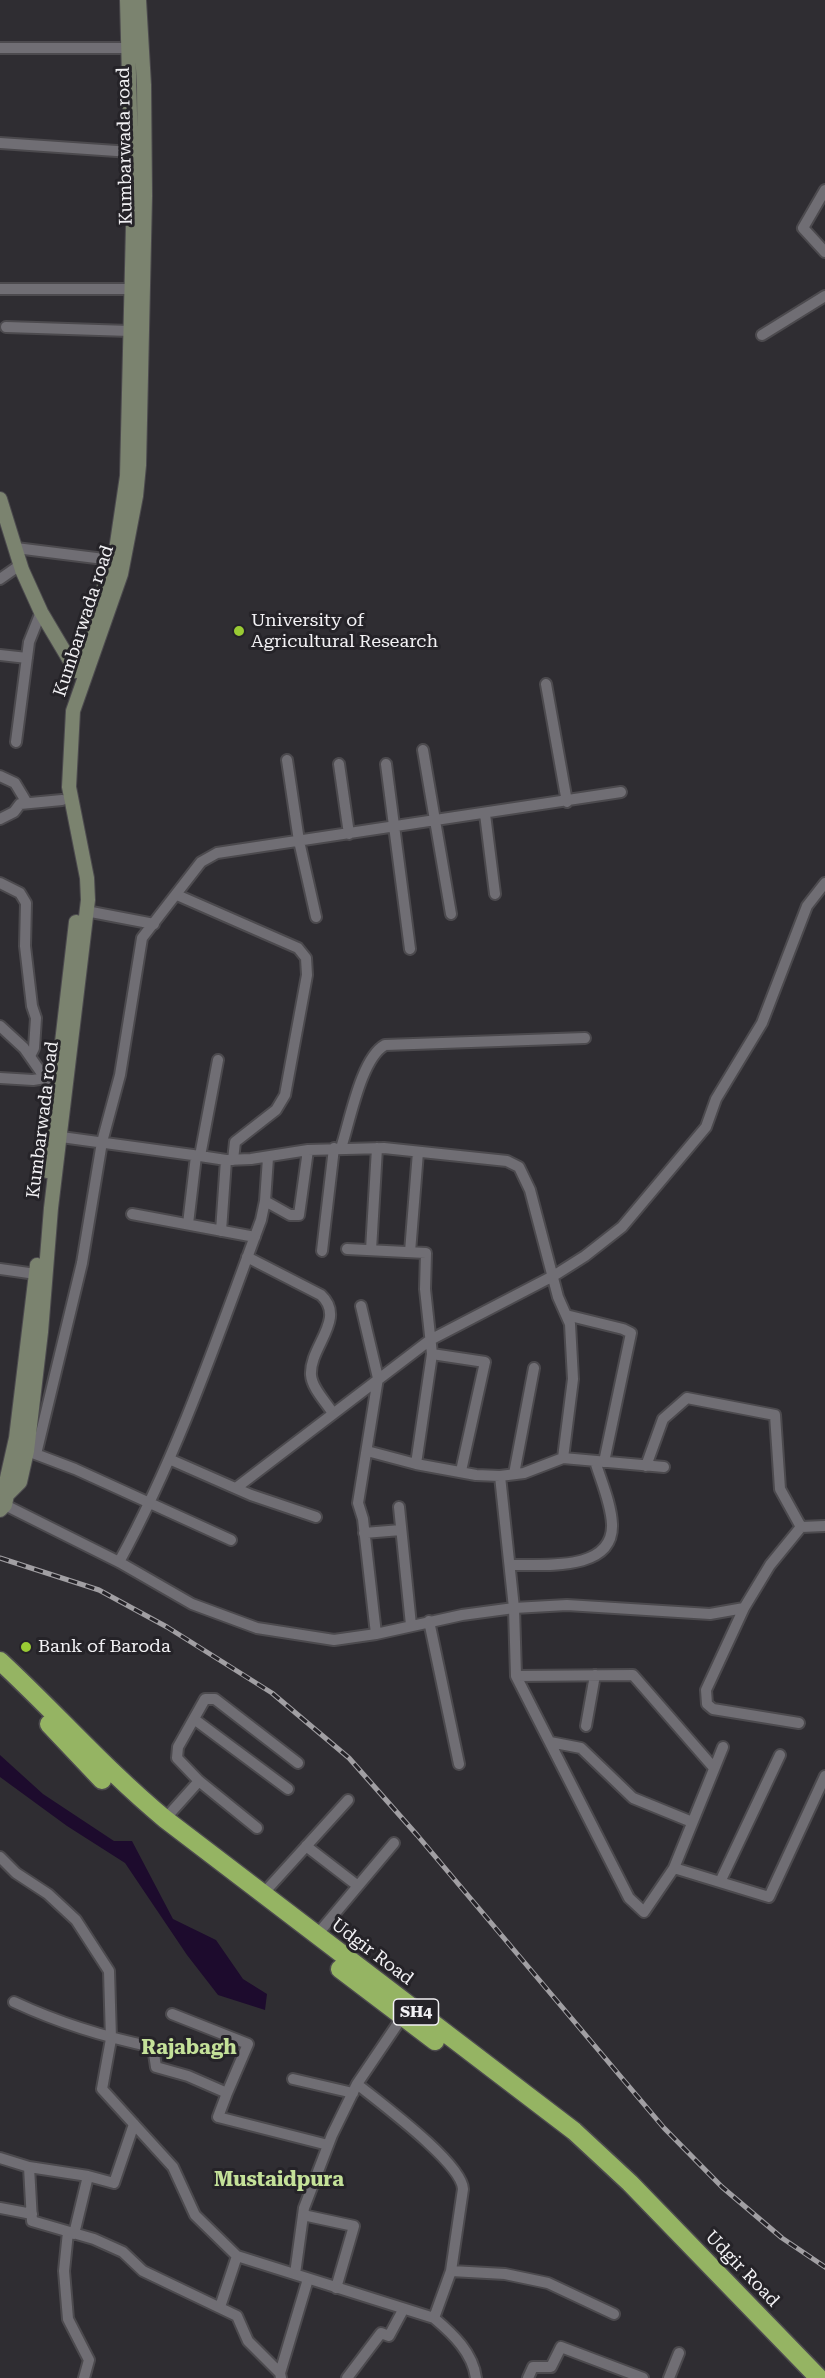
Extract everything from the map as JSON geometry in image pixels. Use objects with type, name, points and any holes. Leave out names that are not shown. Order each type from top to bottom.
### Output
[{"type":"highway","name":"Udgir Road","points":[[0,1661],[49,1706],[115,1777],[165,1819],[316,1936],[406,2012],[567,2140],[622,2192],[802,2378]]},
{"type":"highway","name":"Udgir Road","points":[[0,1677],[41,1715],[108,1786],[155,1826],[406,2012],[574,2132],[630,2183],[819,2378]]},
{"type":"street","name":"Kumbarwada road","points":[[4,1503],[20,1482],[31,1452],[56,1137],[50,1079],[80,891],[79,870],[63,801],[62,728],[68,696],[112,560],[127,476],[131,152],[127,0]]},
{"type":"street","name":"Kumbarwada road","points":[[4,1503],[16,1438],[86,911],[88,886],[69,787],[73,711],[121,574],[139,473],[145,196],[139,0]]},
{"type":"street","points":[[0,48],[130,48]]},
{"type":"street","points":[[0,143],[131,152]]},
{"type":"street","points":[[824,192],[803,228],[825,252]]},
{"type":"street","points":[[0,289],[131,289]]},
{"type":"street","points":[[762,335],[825,296]]},
{"type":"street","points":[[6,327],[130,331]]},
{"type":"street","points":[[0,499],[5,529],[16,548],[20,566],[41,612],[76,671]]},
{"type":"street","points":[[16,548],[112,560]]},
{"type":"street","points":[[0,579],[20,566]]},
{"type":"street","points":[[16,742],[31,633],[41,612]]},
{"type":"street","points":[[0,655],[27,658]]},
{"type":"street","points":[[546,684],[567,801]]},
{"type":"street","points":[[423,750],[450,914]]},
{"type":"street","points":[[287,760],[300,841],[316,917]]},
{"type":"street","points":[[339,764],[349,834]]},
{"type":"street","points":[[386,764],[392,827],[410,949]]},
{"type":"street","points":[[0,776],[15,783],[27,803]]},
{"type":"street","points":[[231,1540],[152,1503],[31,1452],[82,1263],[102,1142],[120,1075],[142,938],[201,862],[212,855],[621,792]]},
{"type":"street","points":[[0,819],[14,812],[19,804],[63,801]]},
{"type":"street","points":[[485,814],[495,894]]},
{"type":"street","points":[[0,883],[20,892],[26,903],[25,946],[32,1006],[36,1018],[34,1048],[30,1056]]},
{"type":"street","points":[[236,1488],[332,1412],[430,1340],[555,1275],[585,1256],[622,1227],[706,1127],[716,1099],[762,1023],[807,906],[825,883]]},
{"type":"street","points":[[177,895],[298,948],[306,958],[307,975],[285,1095],[276,1110],[235,1142],[229,1160],[221,1231]]},
{"type":"street","points":[[86,911],[154,924]]},
{"type":"street","points":[[0,1026],[50,1079]]},
{"type":"street","points":[[322,1251],[337,1148],[368,1065],[377,1049],[385,1045],[585,1038]]},
{"type":"street","points":[[188,1224],[198,1156],[218,1060]]},
{"type":"street","points":[[0,1078],[50,1079]]},
{"type":"street","points":[[56,1137],[229,1160],[268,1158],[308,1150],[377,1148],[507,1161],[519,1167],[530,1190],[555,1275],[558,1297],[570,1324],[573,1380],[563,1458]]},
{"type":"street","points":[[371,1250],[377,1148]]},
{"type":"street","points":[[265,1201],[294,1217],[299,1215],[308,1150]]},
{"type":"street","points":[[410,1252],[418,1152]]},
{"type":"street","points":[[120,1562],[152,1503],[255,1237],[265,1201],[268,1158]]},
{"type":"street","points":[[132,1214],[255,1237]]},
{"type":"street","points":[[346,1249],[426,1253],[425,1289],[432,1354],[416,1464]]},
{"type":"street","points":[[247,1257],[321,1294],[328,1302],[330,1320],[313,1363],[311,1377],[332,1412]]},
{"type":"street","points":[[0,1269],[36,1274]]},
{"type":"street","points":[[361,1306],[378,1378],[358,1503],[364,1533],[376,1634]]},
{"type":"street","points":[[510,1565],[577,1562],[595,1556],[604,1548],[610,1537],[612,1525],[600,1462],[631,1333],[566,1315]]},
{"type":"street","points":[[432,1354],[485,1362],[461,1471]]},
{"type":"street","points":[[514,1474],[534,1368]]},
{"type":"street","points":[[646,1466],[663,1419],[687,1398],[775,1415],[780,1489],[801,1527]]},
{"type":"street","points":[[367,1451],[416,1464],[500,1476],[514,1474],[563,1458],[664,1467]]},
{"type":"street","points":[[169,1459],[236,1488],[316,1516]]},
{"type":"street","points":[[500,1476],[514,1608],[516,1676],[629,1898],[644,1912],[674,1868],[723,1747]]},
{"type":"street","points":[[4,1503],[120,1562],[192,1604],[257,1628],[334,1640],[376,1634],[411,1624],[514,1608],[567,1605],[710,1614],[744,1608]]},
{"type":"street","points":[[399,1507],[411,1624]]},
{"type":"street","points":[[799,1723],[713,1709],[707,1704],[706,1690],[744,1608],[770,1565],[801,1527],[825,1526]]},
{"type":"street","points":[[364,1533],[401,1530]]},
{"type":"street","points":[[429,1621],[459,1764]]},
{"type":"street","points":[[516,1676],[633,1675],[714,1768]]},
{"type":"street","points":[[586,1726],[596,1676]]},
{"type":"street","points":[[257,1828],[199,1781],[177,1758],[178,1747],[205,1699],[211,1697],[298,1763]]},
{"type":"street","points":[[194,1719],[288,1789]]},
{"type":"street","points":[[550,1742],[579,1747],[633,1798],[692,1822]]},
{"type":"street","points":[[720,1882],[780,1755]]},
{"type":"street","points":[[674,1868],[769,1897],[825,1776]]},
{"type":"street","points":[[165,1819],[199,1781]]},
{"type":"street","points":[[262,1895],[348,1800]]},
{"type":"street","points":[[316,1936],[394,1843]]},
{"type":"street","points":[[306,1846],[358,1886]]},
{"type":"street","points":[[0,1857],[16,1873],[48,1894],[75,1920],[109,1971],[111,2039],[102,2089],[173,2167],[195,2215],[237,2256],[434,2319],[451,2332],[474,2363],[476,2378]]},
{"type":"street","points":[[14,2002],[47,2018],[111,2039],[153,2046],[156,2067],[188,2076],[227,2093]]},
{"type":"street","points":[[295,2274],[303,2215],[328,2145],[355,2089],[406,2012]]},
{"type":"street","points":[[172,2014],[248,2044],[218,2117],[328,2145]]},
{"type":"street","points":[[293,2079],[355,2089],[425,2139],[462,2180],[463,2189],[451,2271],[434,2319]]},
{"type":"street","points":[[0,2158],[29,2167],[87,2176],[114,2183],[134,2124]]},
{"type":"street","points":[[29,2167],[32,2221],[123,2252],[143,2271],[237,2316],[248,2341],[280,2376]]},
{"type":"street","points":[[84,2378],[89,2360],[68,2319],[64,2271],[71,2233],[87,2176]]},
{"type":"street","points":[[0,2208],[32,2214]]},
{"type":"street","points":[[303,2215],[354,2226],[336,2288]]},
{"type":"street","points":[[220,2307],[237,2256]]},
{"type":"street","points":[[451,2271],[505,2274],[548,2283],[614,2313]]},
{"type":"street","points":[[280,2376],[308,2279]]},
{"type":"street","points":[[347,2378],[381,2333],[389,2336],[403,2310]]},
{"type":"street","points":[[528,2378],[533,2367],[551,2367],[561,2347],[643,2378]]},
{"type":"street","points":[[669,2378],[679,2353]]},
{"type":"shaded area","points":[[0,1755],[43,1794],[114,1841],[132,1841],[173,1919],[216,1940],[243,1979],[267,1994],[265,2010],[218,1995],[187,1955],[125,1863],[67,1826],[0,1777]]},
{"type":"railway","points":[[0,1558],[99,1590],[167,1627],[272,1693],[349,1758],[417,1835],[664,2128],[722,2187],[782,2238],[825,2267]]},
{"type":"place","name":"University of Agricultural Research","points":[[239,631]]},
{"type":"place","name":"Bank of Baroda","points":[[26,1647]]},
{"type":"district","name":"Rajabagh","points":[[189,2048]]},
{"type":"district","name":"Mustaidpura","points":[[279,2180]]}]
